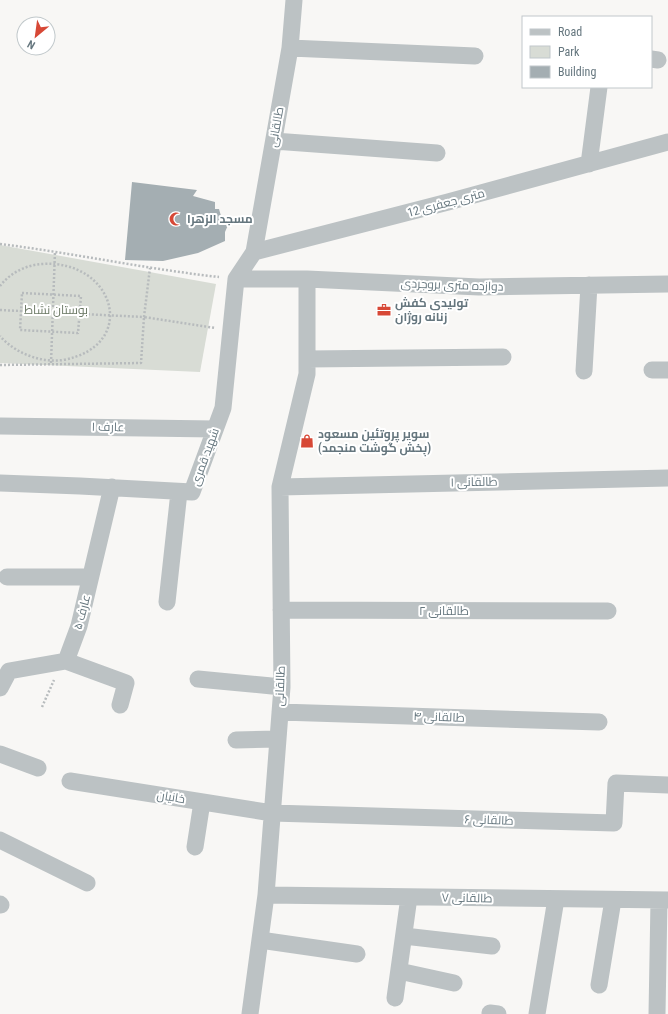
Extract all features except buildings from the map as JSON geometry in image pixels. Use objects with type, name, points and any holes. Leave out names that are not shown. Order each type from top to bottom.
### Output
[{"type":"street","name":"طالقانی","points":[[254,252],[290,48],[294,0]]},
{"type":"street","points":[[290,48],[474,56]]},
{"type":"street","points":[[589,164],[599,88]]},
{"type":"street","points":[[274,141],[437,153]]},
{"type":"street","name":"12 متری جعفری","points":[[254,252],[668,142]]},
{"type":"street","points":[[236,279],[254,252]]},
{"type":"street","name":"دوازده متری بروجردی","points":[[236,279],[307,279],[479,287],[668,284]]},
{"type":"street","name":"شهید قمری","points":[[0,483],[112,487],[192,492],[223,408],[236,279]]},
{"type":"street","name":"طالقانی","points":[[250,1014],[266,895],[282,687],[280,487],[307,374],[307,279]]},
{"type":"street","points":[[584,371],[589,286]]},
{"type":"street","points":[[307,359],[503,357]]},
{"type":"street","name":"عارف ۱","points":[[0,426],[215,429]]},
{"type":"street","name":"طالقانی ۱","points":[[280,487],[668,478]]},
{"type":"street","name":"عارف ۵","points":[[64,661],[79,626],[112,487]]},
{"type":"street","points":[[167,602],[179,492]]},
{"type":"street","points":[[7,577],[90,577]]},
{"type":"street","name":"طالقانی ۲","points":[[281,610],[608,611]]},
{"type":"street","points":[[0,688],[5,670],[64,661],[126,683],[120,705]]},
{"type":"street","points":[[198,680],[282,687]]},
{"type":"street","name":"طالقانی ۴","points":[[280,712],[599,722]]},
{"type":"street","points":[[236,740],[278,739]]},
{"type":"street","points":[[0,754],[38,768]]},
{"type":"street","name":"خانیان","points":[[70,781],[272,813]]},
{"type":"street","name":"طالقانی ۶","points":[[272,813],[614,823],[616,783],[668,785]]},
{"type":"street","points":[[195,847],[202,802]]},
{"type":"street","points":[[0,840],[87,883]]},
{"type":"street","name":"طالقانی ۷","points":[[266,895],[663,900]]},
{"type":"street","points":[[395,998],[409,897]]},
{"type":"street","points":[[537,1014],[556,899]]},
{"type":"street","points":[[599,985],[613,900]]},
{"type":"street","points":[[661,1013],[663,900]]},
{"type":"street","points":[[404,936],[492,946]]},
{"type":"street","points":[[260,940],[357,954]]},
{"type":"street","points":[[399,971],[454,982]]},
{"type":"path","points":[[0,244],[55,251],[150,268],[236,279]]},
{"type":"path","points":[[51,363],[55,251]]},
{"type":"path","points":[[0,286],[12,274],[37,264],[55,264],[75,268],[93,279],[106,297],[110,315],[104,334],[95,347],[72,358],[51,363],[20,352],[0,336]]},
{"type":"path","points":[[0,365],[51,363],[141,364],[144,317],[150,268]]},
{"type":"path","points":[[22,293],[80,296],[78,333],[20,330],[21,311],[22,293]]},
{"type":"path","points":[[0,310],[144,317],[231,330]]},
{"type":"path","points":[[42,707],[64,661]]},
{"type":"green space","name":"بوستان نشاط","points":[[0,245],[216,284],[200,372],[0,363]]},
{"type":"place","name":"مسجد الزهرا","points":[[176,219]]},
{"type":"place","name":"تولیدی کفش زنانه روژان","points":[[384,310]]},
{"type":"place","name":"سوپر پروتئین مسعود (پخش گوشت منجمد)","points":[[307,441]]}]
